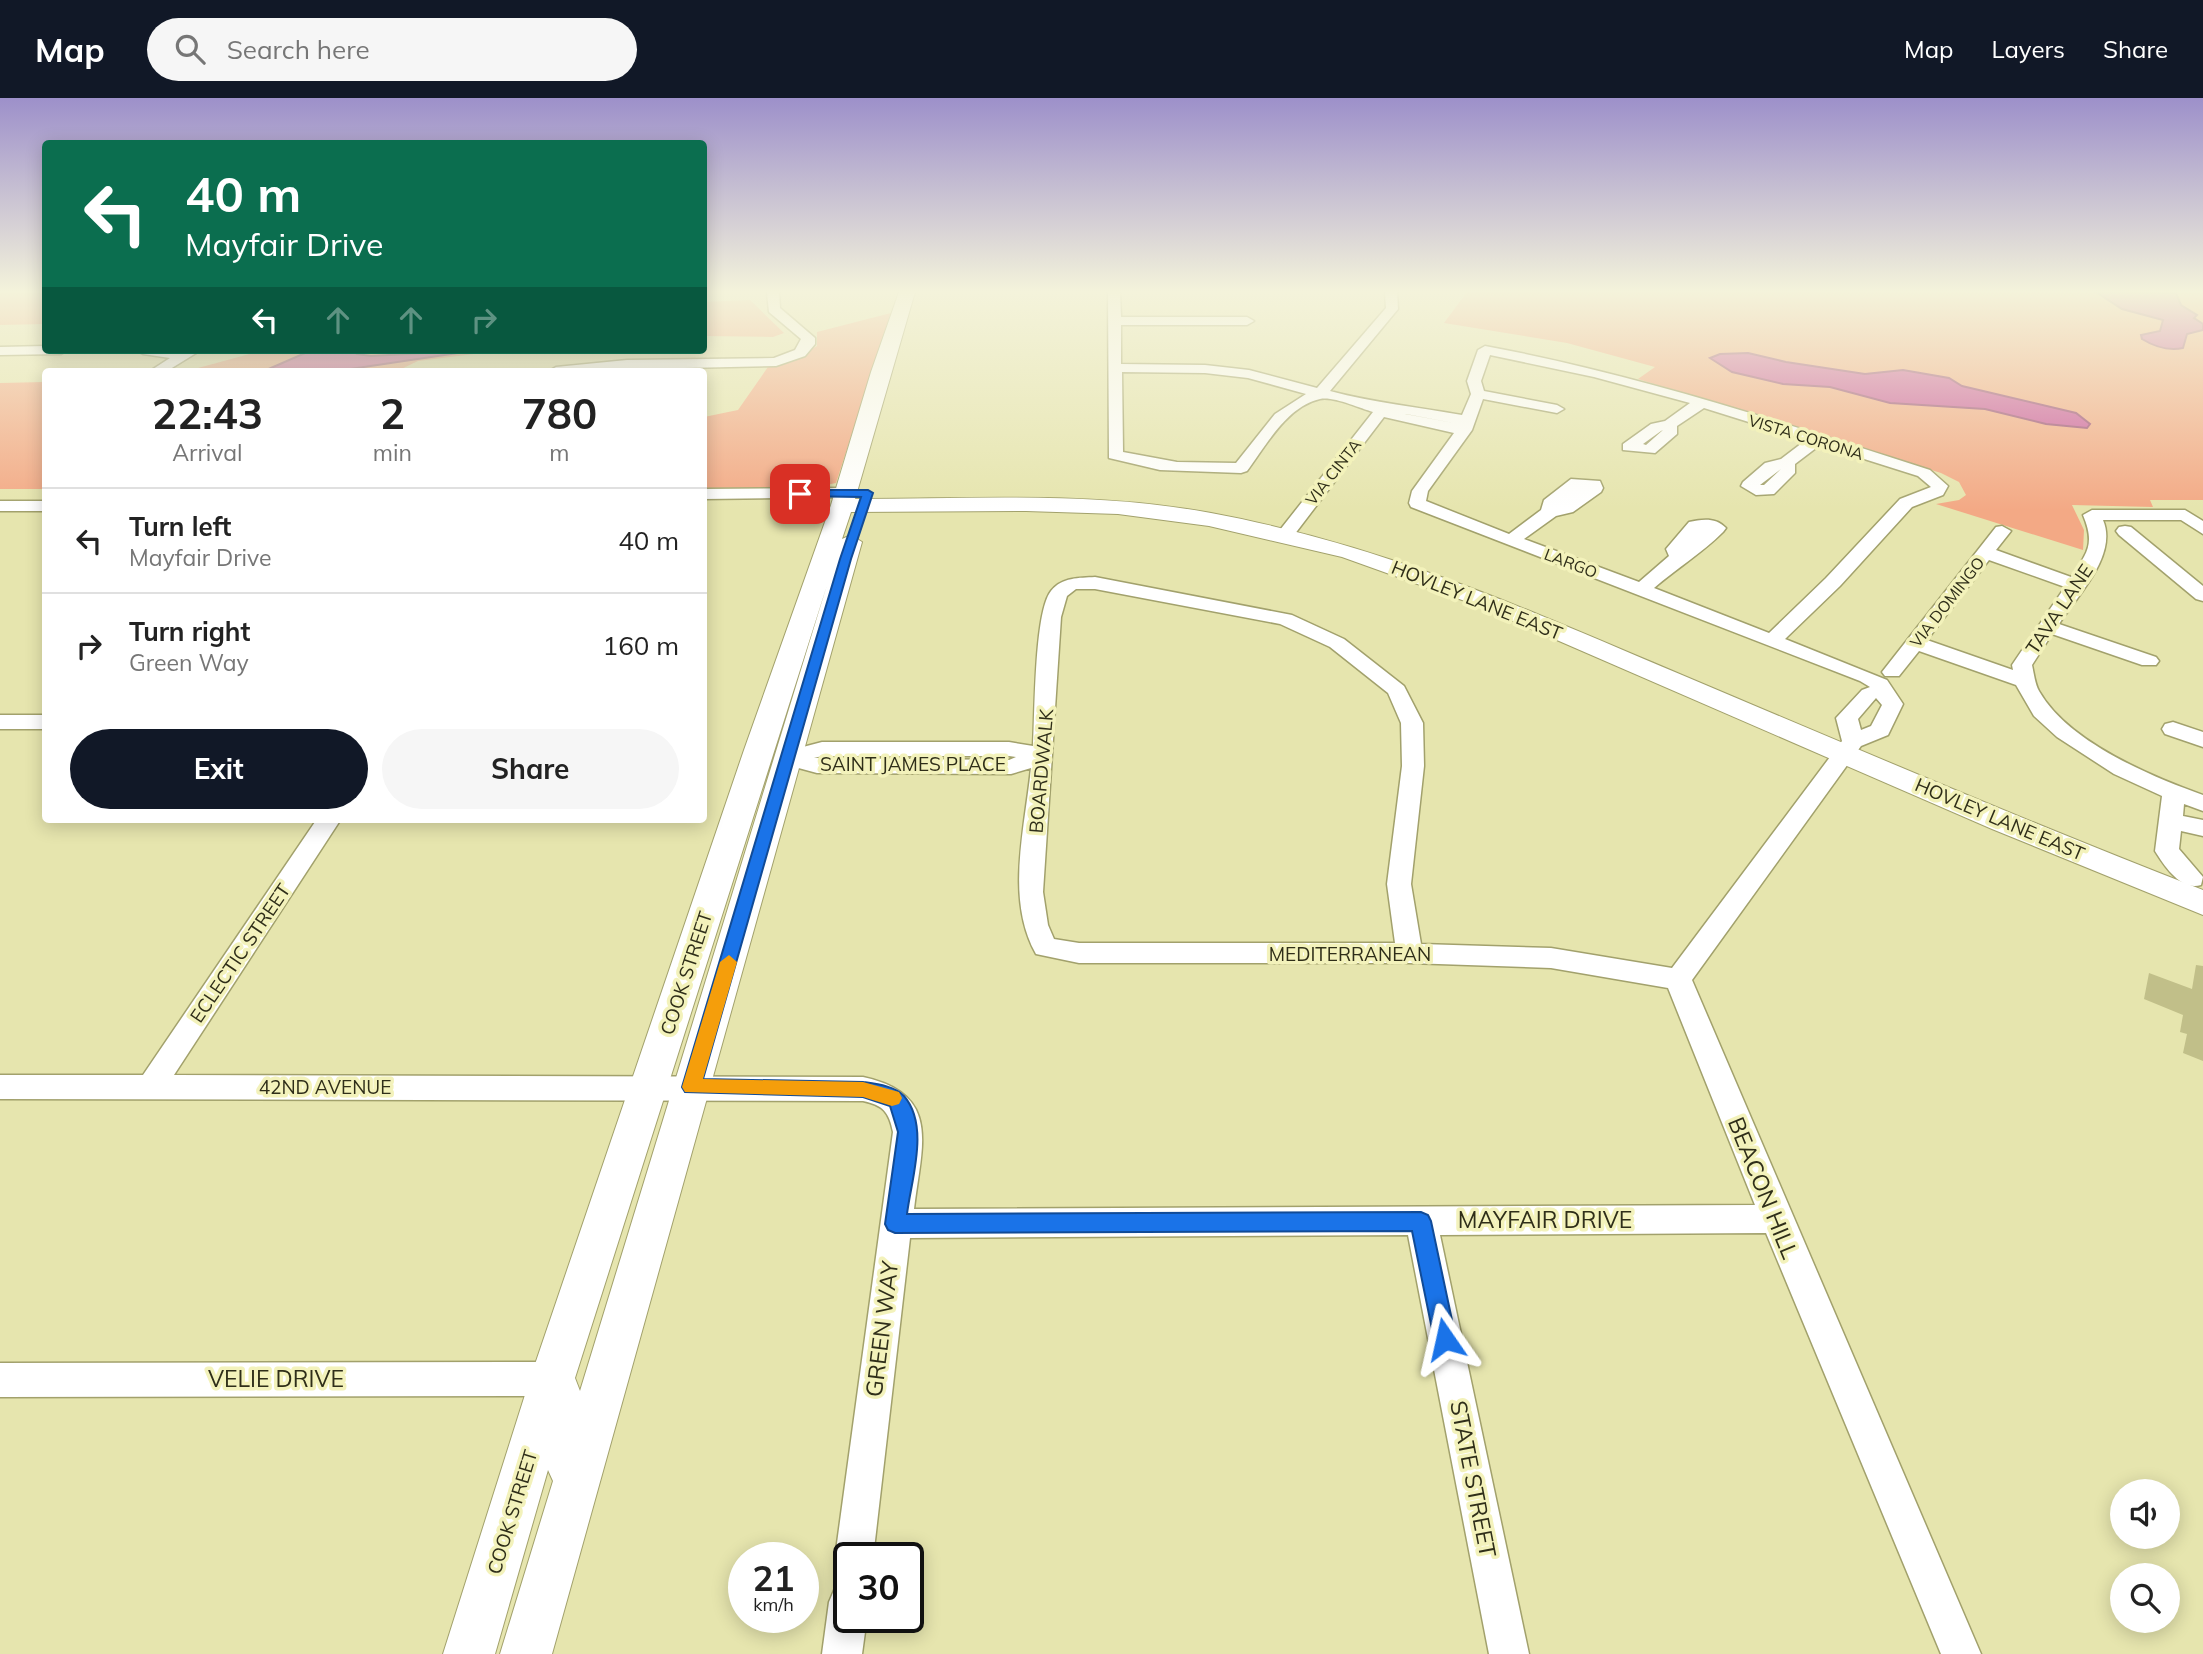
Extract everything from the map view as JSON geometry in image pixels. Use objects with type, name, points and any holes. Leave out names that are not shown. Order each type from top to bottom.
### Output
[{"type":"main road","points":[[891,365],[888,382],[898,385]]},
{"type":"main road","name":"COOK STREET","points":[[526,1654],[788,758],[894,365]]},
{"type":"main road","name":"COOK STREET","points":[[469,1654],[552,1379],[774,704],[858,496]]},
{"type":"main road","name":"HOVLEY LANE EAST","points":[[858,496],[1096,508],[1289,529],[1451,573],[1847,746],[2198,888]]},
{"type":"main road","points":[[774,704],[780,741],[788,758]]},
{"type":"main road","points":[[552,1379],[565,1404],[572,1445],[570,1501]]},
{"type":"street","points":[[586,368],[621,365]]},
{"type":"street","points":[[1116,365],[1123,457],[1222,469],[1241,468],[1280,418],[1300,402],[1321,393],[1345,365]]},
{"type":"street","name":"LARGO","points":[[1480,365],[1475,381],[1478,394],[1466,426],[1420,491],[1417,503],[1880,684],[1886,681]]},
{"type":"street","name":"VISTA CORONA","points":[[1563,365],[1924,474],[1940,486],[1937,491],[1906,503],[1833,582],[1771,642]]},
{"type":"street","points":[[1116,368],[1205,369],[1249,374],[1382,410],[1406,410],[1466,426]]},
{"type":"street","points":[[1478,394],[1557,409]]},
{"type":"street","points":[[1669,425],[1699,404]]},
{"type":"street","name":"VIA CINTA","points":[[1289,529],[1382,410]]},
{"type":"street","points":[[1786,463],[1816,440]]},
{"type":"street","name":"HOVLEY LANE EAST","points":[[707,494],[858,496]]},
{"type":"street","name":"HOVLEY LANE EAST","points":[[707,505],[858,496]]},
{"type":"street","points":[[0,497],[42,497]]},
{"type":"street","points":[[0,506],[42,506]]},
{"type":"street","points":[[1512,540],[1550,512]]},
{"type":"street","name":"TAVA LANE","points":[[2203,529],[2185,515],[2092,515],[2100,543],[2022,665],[2021,680],[2043,713],[2094,753],[2203,803]]},
{"type":"street","name":"VIA DOMINGO","points":[[1886,681],[2002,531]]},
{"type":"street","points":[[2125,531],[2203,595]]},
{"type":"street","points":[[1986,553],[2076,584]]},
{"type":"street","points":[[1642,589],[1679,557]]},
{"type":"street","name":"BOARDWALK","points":[[1035,925],[1031,892],[1044,755],[1051,617],[1058,594],[1071,584],[1095,583],[1285,619],[1337,643],[1397,690],[1412,723],[1413,766],[1399,884],[1409,953]]},
{"type":"street","points":[[2047,626],[2149,661]]},
{"type":"street","points":[[1916,643],[2021,680]]},
{"type":"street","points":[[1678,979],[1847,746],[1880,730],[1893,704],[1886,681],[1868,694],[1847,718],[1847,746]]},
{"type":"street","points":[[0,722],[42,722]]},
{"type":"street","points":[[2173,729],[2203,740]]},
{"type":"street","name":"SAINT JAMES PLACE","points":[[788,758],[822,749],[1009,749],[1044,755]]},
{"type":"street","points":[[2174,792],[2167,851],[2198,888]]},
{"type":"street","points":[[2171,821],[2203,828]]},
{"type":"street","name":"ECLECTIC STREET","points":[[151,1087],[327,823]]},
{"type":"street","name":"MEDITERRANEAN","points":[[1035,925],[1045,947],[1079,953],[1409,953],[1551,958],[1678,979]]},
{"type":"street","name":"BEACON HILL","points":[[1678,979],[1776,1219],[1961,1654]]},
{"type":"street","name":"42ND AVENUE","points":[[0,1087],[649,1086]]},
{"type":"street","name":"GREEN WAY","points":[[649,1086],[863,1089],[882,1092],[897,1100],[904,1113],[908,1132],[856,1542]]},
{"type":"street","name":"MAYFAIR DRIVE","points":[[895,1224],[1776,1219]]},
{"type":"street","name":"STATE STREET","points":[[1421,1221],[1509,1654]]},
{"type":"street","name":"VELIE DRIVE","points":[[0,1380],[552,1379]]},
{"type":"street","points":[[842,1654],[845,1633]]},
{"type":"shaded area","points":[[210,365],[410,365],[403,368],[198,368]]},
{"type":"shaded area","points":[[279,365],[380,365],[357,368],[271,368]]},
{"type":"shaded area","points":[[770,365],[874,365],[836,483],[815,487],[707,488],[707,416],[738,410]]},
{"type":"shaded area","points":[[1646,365],[2203,365],[2203,500],[2150,500],[2153,507],[2072,505],[2084,530],[2083,550],[1936,504],[1959,500],[1966,495],[1959,482],[1941,473],[1638,379],[1655,367]]},
{"type":"shaded area","points":[[1720,365],[1803,365],[1865,374],[1903,370],[1949,378],[1962,386],[2076,413],[2090,424],[2087,428],[2046,424],[1985,409],[1890,403],[1830,387],[1783,384],[1732,372]]},
{"type":"shaded area","points":[[42,382],[42,489],[0,489],[0,383]]},
{"type":"building","points":[[2196,965],[2203,966],[2203,1061],[2183,1053],[2187,1034],[2180,1032],[2183,1015],[2144,999],[2149,973],[2192,989]]},
{"type":"slow traffic","points":[[729,962],[691,1087],[863,1089],[882,1092],[892,1098]]},
{"type":"route","points":[[800,494],[868,493],[845,559],[691,1087],[863,1089],[882,1092],[897,1100],[904,1113],[908,1132],[895,1224],[1421,1221],[1445,1339]]}]
